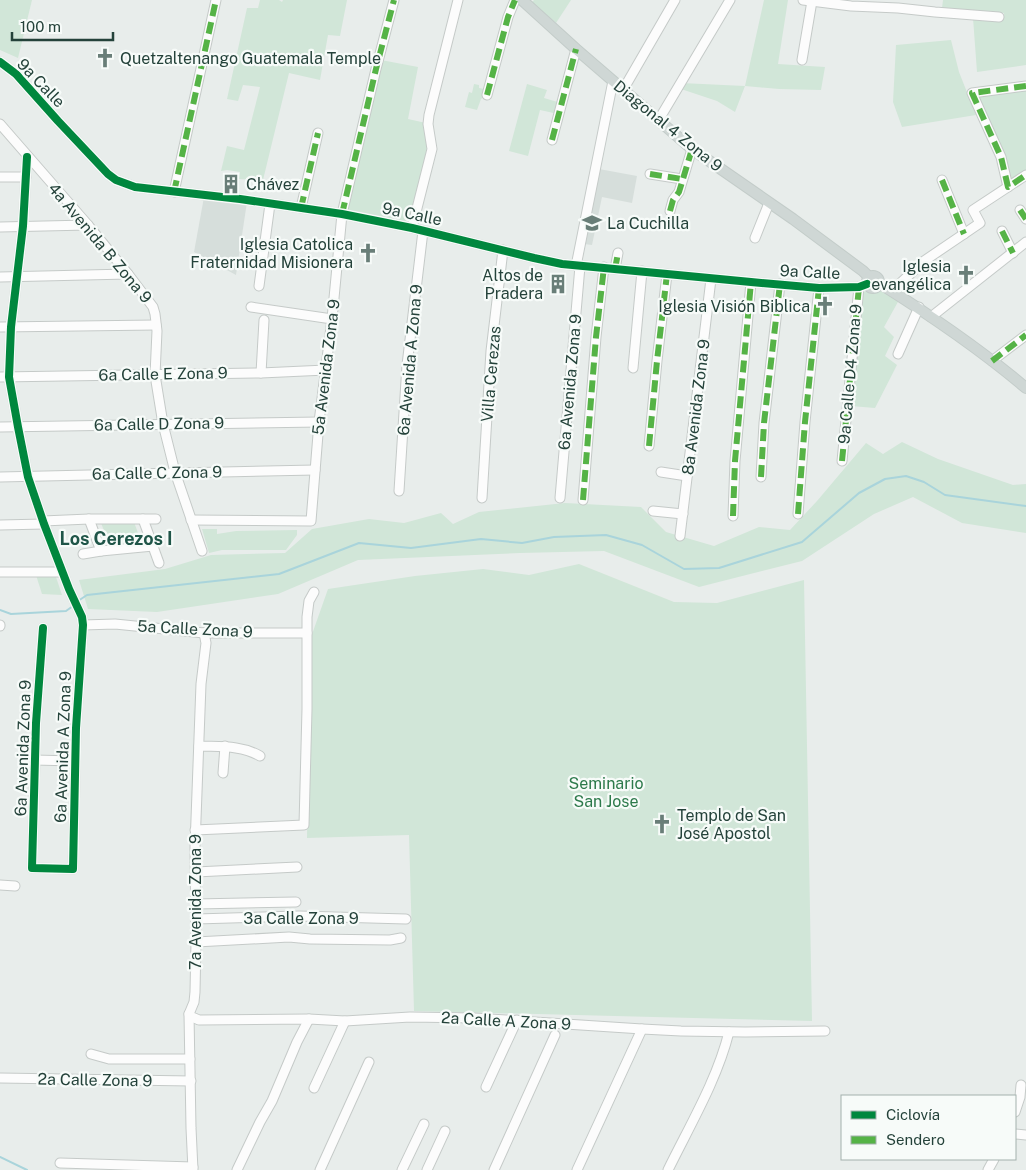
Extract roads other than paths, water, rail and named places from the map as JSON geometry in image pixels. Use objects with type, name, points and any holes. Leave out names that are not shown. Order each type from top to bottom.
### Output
[{"type":"main road","name":"Diagonal 4 Zona 9","points":[[522,0],[692,150],[793,219],[863,271],[865,282],[873,276],[877,277],[879,283],[892,291]]},
{"type":"main road","points":[[892,291],[967,341],[1026,388]]},
{"type":"street","points":[[174,192],[216,0]]},
{"type":"street","name":"5a Avenida Zona 9","points":[[191,520],[311,521],[319,422],[332,319],[342,214],[394,0]]},
{"type":"street","points":[[412,228],[432,149],[428,124],[429,115],[458,0]]},
{"type":"street","points":[[487,95],[508,17],[516,0]]},
{"type":"street","points":[[623,90],[675,0]]},
{"type":"street","points":[[658,121],[730,0]]},
{"type":"street","points":[[802,60],[808,0],[999,17]]},
{"type":"street","points":[[552,140],[576,49]]},
{"type":"street","name":"9a Calle","points":[[0,62],[16,74],[111,176],[116,180],[135,187],[240,199],[342,214],[578,266],[819,288],[865,282]]},
{"type":"street","name":"6a Avenida Zona 9","points":[[560,498],[578,266],[613,81]]},
{"type":"street","points":[[1008,187],[1001,157],[972,93],[1026,86]]},
{"type":"street","name":"4a Avenida B Zona 9","points":[[0,125],[88,225],[153,307],[157,342],[155,375],[163,424],[175,472],[202,552]]},
{"type":"street","points":[[301,208],[318,133]]},
{"type":"street","points":[[670,211],[692,150]]},
{"type":"street","points":[[27,156],[23,226],[5,377],[28,476],[43,522],[83,621]]},
{"type":"street","points":[[650,174],[682,180]]},
{"type":"street","points":[[892,291],[924,261],[980,223],[973,210],[1026,175]]},
{"type":"street","points":[[0,177],[26,177]]},
{"type":"street","points":[[942,180],[964,234]]},
{"type":"street","points":[[280,205],[283,195]]},
{"type":"street","points":[[755,238],[769,203]]},
{"type":"street","points":[[259,286],[270,204]]},
{"type":"street","points":[[1020,210],[1026,219]]},
{"type":"street","points":[[0,227],[88,225]]},
{"type":"street","name":"6a Avenida A Zona 9","points":[[399,490],[407,365],[423,231]]},
{"type":"street","points":[[1002,231],[1013,253]]},
{"type":"street","points":[[931,317],[1026,242]]},
{"type":"street","name":"Villa Cerezas","points":[[482,498],[491,351],[504,250]]},
{"type":"street","points":[[615,268],[618,253]]},
{"type":"street","points":[[583,500],[596,337],[604,268]]},
{"type":"street","points":[[633,368],[642,271]]},
{"type":"street","points":[[0,277],[128,274]]},
{"type":"street","points":[[649,446],[667,274]]},
{"type":"street","name":"8a Avenida Zona 9","points":[[680,536],[711,278]]},
{"type":"street","points":[[733,516],[735,462],[751,282]]},
{"type":"street","name":"9a Calle D4 Zona 9","points":[[842,461],[865,282]]},
{"type":"street","points":[[761,476],[764,423],[780,284]]},
{"type":"street","points":[[798,514],[805,422],[819,288]]},
{"type":"street","points":[[251,307],[332,319]]},
{"type":"street","points":[[898,354],[918,307]]},
{"type":"street","points":[[261,373],[264,320]]},
{"type":"street","points":[[0,327],[156,325]]},
{"type":"street","points":[[992,361],[1026,335]]},
{"type":"street","name":"6a Calle E Zona 9","points":[[5,377],[261,373],[326,370]]},
{"type":"street","name":"6a Calle D Zona 9","points":[[0,427],[319,422]]},
{"type":"street","name":"6a Calle C Zona 9","points":[[0,477],[315,470]]},
{"type":"street","points":[[661,472],[688,476]]},
{"type":"street","points":[[653,511],[683,514]]},
{"type":"street","points":[[89,519],[101,551]]},
{"type":"street","points":[[0,525],[89,519],[156,519]]},
{"type":"street","points":[[143,519],[159,564]]},
{"type":"street","points":[[83,554],[153,546]]},
{"type":"street","points":[[0,572],[62,572]]},
{"type":"street","points":[[196,830],[304,825],[308,608],[309,601],[314,592]]},
{"type":"street","name":"6a Avenida A Zona 9","points":[[73,869],[76,722],[83,621]]},
{"type":"street","name":"5a Calle Zona 9","points":[[83,621],[204,633],[307,633]]},
{"type":"street","name":"6a Avenida Zona 9","points":[[42,628],[34,760],[32,868],[73,869]]},
{"type":"street","name":"7a Avenida Zona 9","points":[[193,1168],[189,1014],[194,1002],[196,830],[201,684],[206,643],[204,633]]},
{"type":"street","points":[[199,746],[242,748],[255,752],[260,756]]},
{"type":"street","points":[[223,773],[225,746]]},
{"type":"street","points":[[34,760],[75,761]]},
{"type":"street","points":[[196,872],[297,867]]},
{"type":"street","points":[[0,885],[16,886]]},
{"type":"street","points":[[196,904],[296,902]]},
{"type":"street","name":"3a Calle Zona 9","points":[[196,919],[299,916],[406,919]]},
{"type":"street","points":[[196,942],[289,937],[382,940],[401,938]]},
{"type":"street","name":"2a Calle A Zona 9","points":[[189,1014],[199,1020],[309,1019],[345,1021],[410,1017],[474,1018],[642,1029],[728,1032],[825,1030]]},
{"type":"street","points":[[237,1170],[260,1122],[270,1106],[297,1042],[309,1019]]},
{"type":"street","points":[[486,1087],[517,1020]]},
{"type":"street","points":[[314,1088],[345,1021]]},
{"type":"street","points":[[577,1170],[642,1029]]},
{"type":"street","points":[[668,1170],[720,1061],[728,1032]]},
{"type":"street","points":[[494,1170],[555,1035]]},
{"type":"street","points":[[91,1054],[109,1059],[190,1059]]},
{"type":"street","points":[[320,1170],[370,1062]]},
{"type":"street","name":"2a Calle Zona 9","points":[[0,1078],[191,1081]]},
{"type":"street","points":[[1016,1109],[1022,1091]]},
{"type":"street","points":[[402,1170],[424,1124]]},
{"type":"street","points":[[427,1170],[445,1131]]},
{"type":"street","points":[[60,1163],[193,1168]]},
{"type":"waterway","points":[[78,601],[87,595],[279,574],[359,543],[411,548],[481,539],[522,543],[554,537],[606,535],[642,545],[684,569],[719,568],[802,542],[859,493],[885,479],[906,476],[924,482],[945,495],[1026,506]]},
{"type":"waterway","points":[[0,610],[11,614],[66,611],[73,606]]},
{"type":"waterway","points":[[0,1157],[27,1170]]},
{"type":"place","name":"Quetzaltenango Guatemala Temple","points":[[105,58]]},
{"type":"place","name":"Chávez","points":[[231,184]]},
{"type":"place","name":"La Cuchilla","points":[[592,223]]},
{"type":"place","name":"Iglesia Catolica Fraternidad Misionera","points":[[368,253]]},
{"type":"place","name":"Iglesia evangélica","points":[[966,275]]},
{"type":"place","name":"Altos de Pradera","points":[[558,284]]},
{"type":"place","name":"Iglesia Visión Biblica","points":[[825,306]]},
{"type":"place","name":"Templo de San José Apostol","points":[[662,824]]},
{"type":"district","name":"Los Cerezos I","points":[[116,538]]},
{"type":"park label","name":"Seminario San Jose","points":[[606,792]]}]
